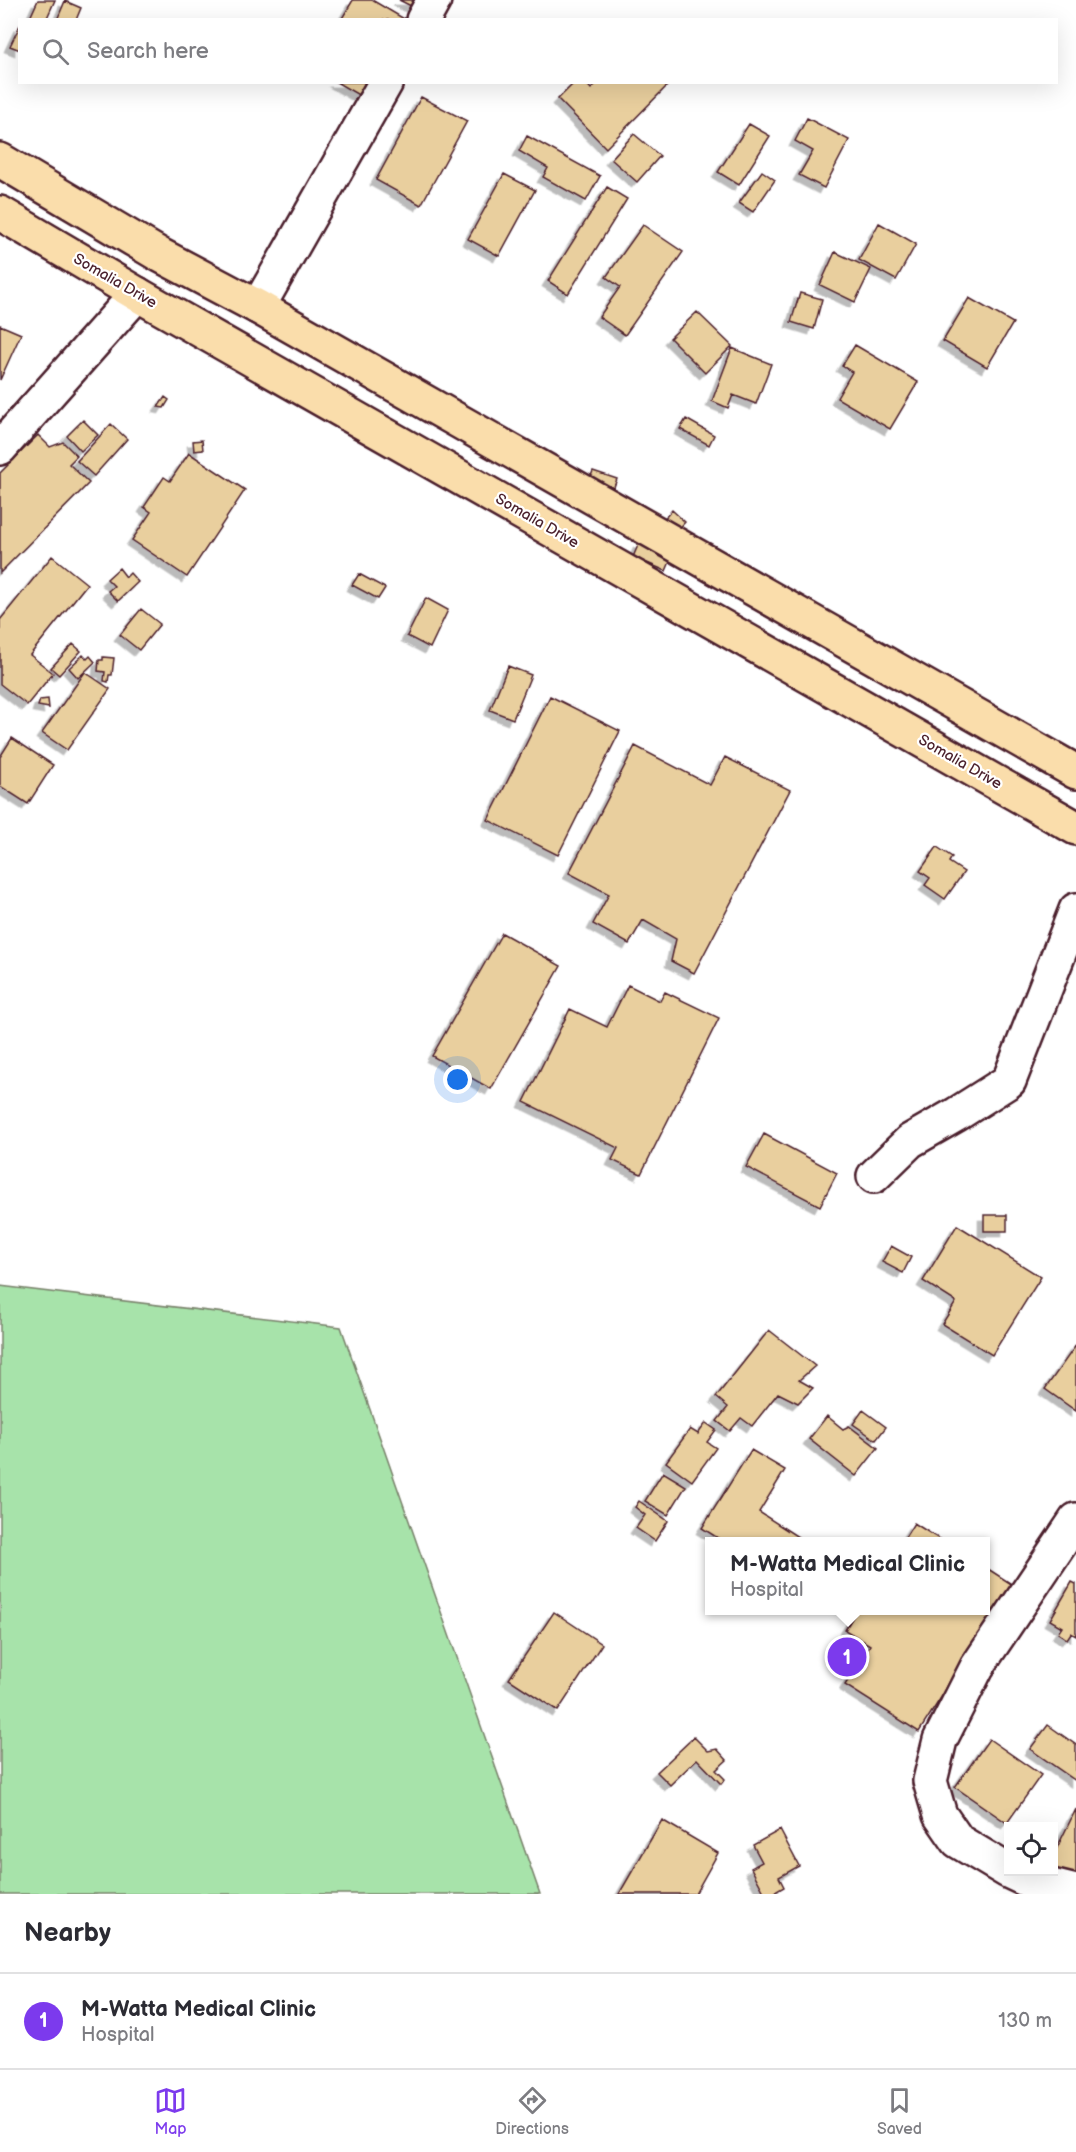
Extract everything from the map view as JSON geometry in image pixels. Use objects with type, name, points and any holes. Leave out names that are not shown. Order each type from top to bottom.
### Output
[{"type":"main road","points":[[0,160],[160,255],[258,307],[1076,772]]},
{"type":"main road","name":"Somalia Drive","points":[[0,213],[137,294],[1076,828]]},
{"type":"street","points":[[424,18],[434,0]]},
{"type":"street","points":[[258,307],[385,84]]},
{"type":"street","points":[[0,448],[137,294]]},
{"type":"street","points":[[874,1176],[910,1141],[1009,1080],[1076,910]]},
{"type":"street","points":[[1004,1868],[958,1841],[940,1815],[930,1781],[940,1740],[977,1667],[1076,1520]]},
{"type":"street","points":[[1019,1876],[1076,1892]]},
{"type":"green space","points":[[0,1286],[341,1327],[540,1894],[0,1894]]},
{"type":"building","points":[[38,0],[55,0],[47,18],[30,18]]},
{"type":"building","points":[[353,0],[372,0],[403,18],[342,18]]},
{"type":"building","points":[[399,0],[414,0],[411,6]]},
{"type":"building","points":[[65,1],[81,8],[77,18],[58,18]]},
{"type":"building","points":[[18,29],[18,49],[10,46]]},
{"type":"building","points":[[339,84],[369,84],[362,97]]},
{"type":"building","points":[[573,84],[587,84],[591,89],[596,84],[665,84],[667,86],[606,148],[558,99]]},
{"type":"building","points":[[421,97],[467,121],[421,205],[376,180]]},
{"type":"building","points":[[807,118],[849,140],[824,188],[799,175],[813,151],[795,141]]},
{"type":"building","points":[[749,124],[770,136],[739,185],[718,172]]},
{"type":"building","points":[[634,134],[660,156],[637,182],[611,159]]},
{"type":"building","points":[[527,136],[600,176],[586,201],[543,177],[548,168],[519,151]]},
{"type":"building","points":[[762,171],[775,180],[753,212],[739,203]]},
{"type":"building","points":[[504,174],[535,190],[499,256],[468,239]]},
{"type":"building","points":[[607,187],[627,199],[568,294],[548,281]]},
{"type":"building","points":[[879,223],[916,244],[896,280],[859,260]]},
{"type":"building","points":[[643,225],[683,252],[625,335],[599,317],[620,287],[606,277]]},
{"type":"building","points":[[835,252],[871,269],[855,302],[820,285]]},
{"type":"building","points":[[800,293],[822,299],[814,329],[791,322]]},
{"type":"building","points":[[969,298],[1013,323],[987,367],[943,341]]},
{"type":"building","points":[[697,312],[732,346],[705,373],[670,338]]},
{"type":"building","points":[[0,325],[21,334],[0,380]]},
{"type":"building","points":[[855,345],[918,382],[890,429],[837,398],[852,372],[842,366]]},
{"type":"building","points":[[732,348],[771,364],[756,404],[733,395],[728,408],[712,401]]},
{"type":"building","points":[[165,397],[169,400],[164,408],[158,407]]},
{"type":"building","points":[[686,419],[714,435],[709,445],[680,429]]},
{"type":"building","points":[[83,420],[98,435],[81,451],[67,436]]},
{"type":"building","points":[[111,424],[127,439],[94,476],[77,461]]},
{"type":"building","points":[[38,435],[50,447],[63,442],[77,456],[69,464],[89,483],[0,573],[0,473]]},
{"type":"building","points":[[202,440],[203,450],[194,451],[193,441]]},
{"type":"building","points":[[189,453],[245,490],[187,577],[132,540],[151,512],[144,507],[164,477],[170,481]]},
{"type":"building","points":[[593,471],[617,479],[609,500],[585,491]]},
{"type":"building","points":[[672,510],[685,522],[676,532],[663,520]]},
{"type":"building","points":[[639,543],[672,557],[666,571],[633,557]]},
{"type":"building","points":[[52,556],[87,584],[30,655],[53,673],[27,705],[0,684],[0,620]]},
{"type":"building","points":[[119,568],[126,577],[130,573],[138,582],[118,601],[108,591],[114,586],[107,579]]},
{"type":"building","points":[[359,574],[385,588],[378,599],[352,585]]},
{"type":"building","points":[[426,598],[448,610],[430,648],[407,636]]},
{"type":"building","points":[[141,609],[160,624],[139,650],[120,635]]},
{"type":"building","points":[[73,644],[81,651],[59,675],[51,668]]},
{"type":"building","points":[[83,655],[87,659],[90,656],[95,662],[78,678],[69,668]]},
{"type":"building","points":[[103,657],[114,658],[112,675],[109,675],[108,682],[104,681],[105,672],[98,671],[99,660],[103,660]]},
{"type":"building","points":[[508,666],[531,675],[513,719],[490,710]]},
{"type":"building","points":[[85,672],[110,689],[67,750],[42,733]]},
{"type":"building","points":[[550,696],[620,731],[558,855],[488,820]]},
{"type":"building","points":[[48,699],[49,708],[38,706],[40,700]]},
{"type":"building","points":[[12,738],[53,765],[28,804],[0,786],[0,757]]},
{"type":"building","points":[[635,746],[710,785],[725,757],[790,790],[694,973],[671,961],[676,939],[643,920],[629,944],[593,924],[609,894],[569,873]]},
{"type":"building","points":[[937,847],[952,857],[949,862],[964,872],[945,899],[925,885],[930,878],[920,871]]},
{"type":"building","points":[[502,933],[561,966],[491,1089],[432,1056]]},
{"type":"building","points":[[628,985],[660,1001],[665,992],[719,1018],[641,1174],[612,1160],[618,1148],[524,1102],[570,1009],[607,1027]]},
{"type":"building","points":[[764,1134],[837,1173],[820,1206],[746,1167]]},
{"type":"building","points":[[984,1215],[1007,1215],[1007,1231],[984,1231]]},
{"type":"building","points":[[957,1225],[1041,1277],[992,1355],[942,1324],[956,1302],[923,1281]]},
{"type":"building","points":[[891,1246],[911,1257],[903,1273],[882,1262]]},
{"type":"building","points":[[769,1330],[815,1366],[799,1380],[813,1388],[798,1403],[778,1393],[752,1426],[741,1418],[730,1431],[717,1421],[728,1407],[716,1397]]},
{"type":"building","points":[[1076,1345],[1076,1411],[1045,1389]]},
{"type":"building","points":[[863,1410],[886,1427],[876,1440],[853,1424]]},
{"type":"building","points":[[827,1416],[843,1429],[849,1426],[878,1448],[856,1476],[809,1439]]},
{"type":"building","points":[[706,1423],[716,1430],[707,1442],[716,1448],[692,1481],[666,1462],[690,1429],[698,1434]]},
{"type":"building","points":[[751,1450],[785,1470],[759,1512],[798,1537],[716,1537],[702,1528]]},
{"type":"building","points":[[663,1472],[686,1486],[668,1515],[645,1501]]},
{"type":"building","points":[[639,1501],[668,1521],[655,1541],[636,1528],[645,1515],[635,1507]]},
{"type":"building","points":[[914,1523],[936,1537],[905,1537]]},
{"type":"building","points":[[990,1570],[1013,1585],[919,1732],[845,1685],[870,1645],[845,1630],[854,1615],[990,1615]]},
{"type":"building","points":[[1072,1582],[1076,1584],[1076,1636],[1071,1633],[1067,1639],[1058,1633],[1062,1627],[1050,1620]]},
{"type":"building","points":[[554,1612],[602,1644],[558,1711],[509,1679]]},
{"type":"building","points":[[1048,1725],[1076,1745],[1076,1781],[1030,1749]]},
{"type":"building","points":[[694,1737],[708,1751],[717,1749],[727,1760],[716,1770],[725,1779],[721,1784],[697,1759],[670,1785],[657,1772]]},
{"type":"building","points":[[989,1739],[1041,1775],[1008,1822],[955,1787]]},
{"type":"building","points":[[1076,1809],[1076,1877],[1058,1871],[1058,1846]]},
{"type":"building","points":[[662,1820],[718,1853],[695,1894],[619,1894]]},
{"type":"building","points":[[780,1830],[799,1866],[779,1877],[784,1887],[772,1894],[765,1894],[751,1868],[762,1862],[753,1845]]},
{"type":"place","name":"M-Watta Medical Clinic","points":[[847,1657]]}]
